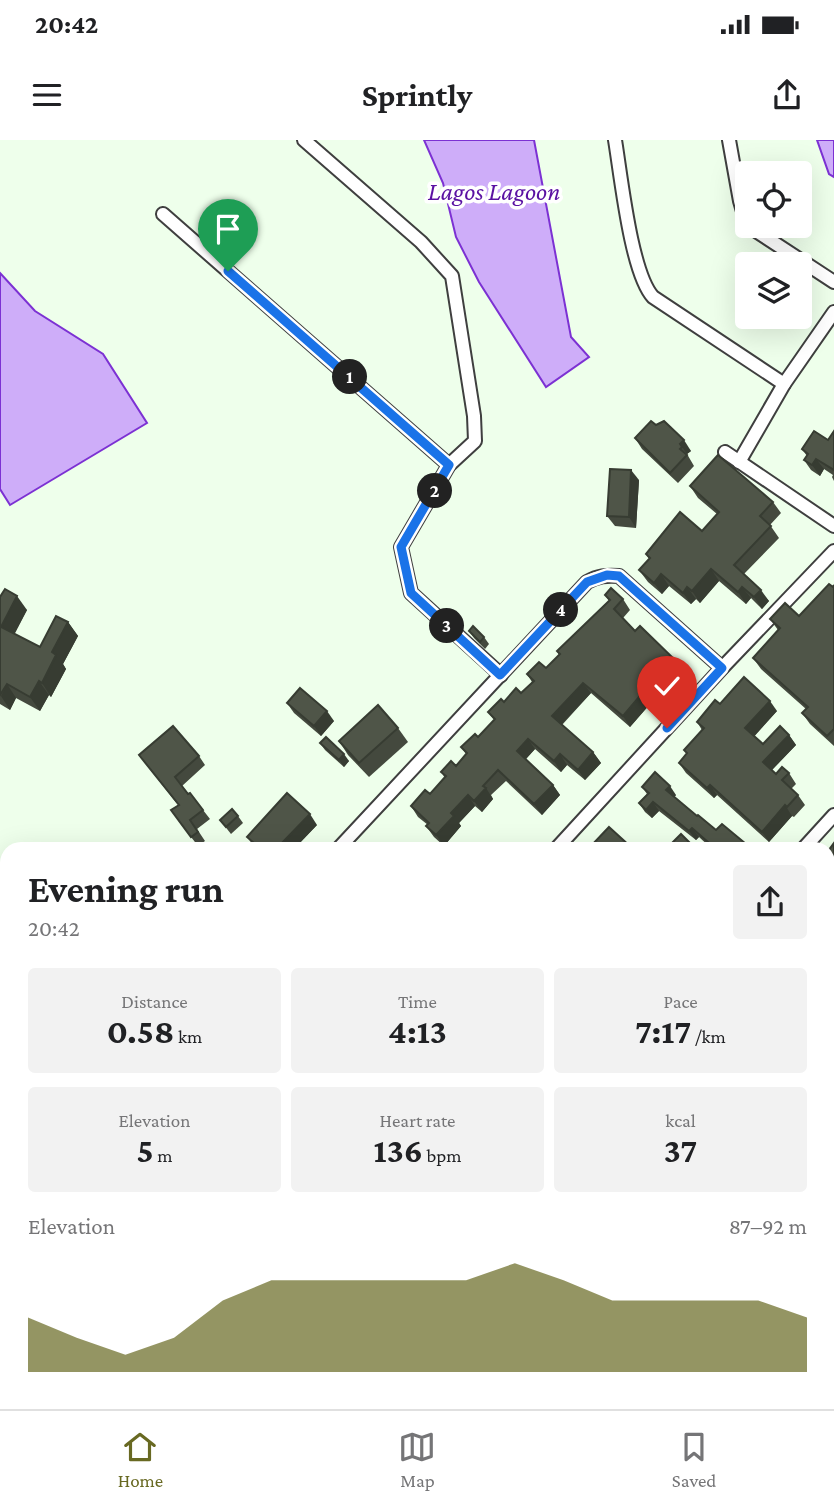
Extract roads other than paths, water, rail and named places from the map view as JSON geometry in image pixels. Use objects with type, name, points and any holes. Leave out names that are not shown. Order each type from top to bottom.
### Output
[{"type":"street","points":[[304,140],[421,242],[452,276],[474,416],[475,441],[449,465],[401,547],[411,593],[500,675]]},
{"type":"street","points":[[615,140],[637,264],[645,288],[653,297],[784,384]]},
{"type":"street","points":[[729,140],[747,225],[834,282]]},
{"type":"street","points":[[163,214],[449,465]]},
{"type":"street","points":[[739,462],[784,384],[834,312]]},
{"type":"street","points":[[725,452],[834,526]]},
{"type":"street","points":[[562,842],[834,551]]},
{"type":"street","points":[[345,842],[587,582],[607,575],[619,576],[722,668]]},
{"type":"street","points":[[810,842],[834,816]]},
{"type":"water","name":"Lagos Lagoon","points":[[424,140],[534,140],[571,337],[589,357],[546,387],[479,282],[456,237],[443,183]]},
{"type":"water","points":[[817,140],[834,140],[834,177],[829,174]]},
{"type":"water","points":[[0,273],[35,311],[103,354],[147,423],[10,505],[0,489]]}]
